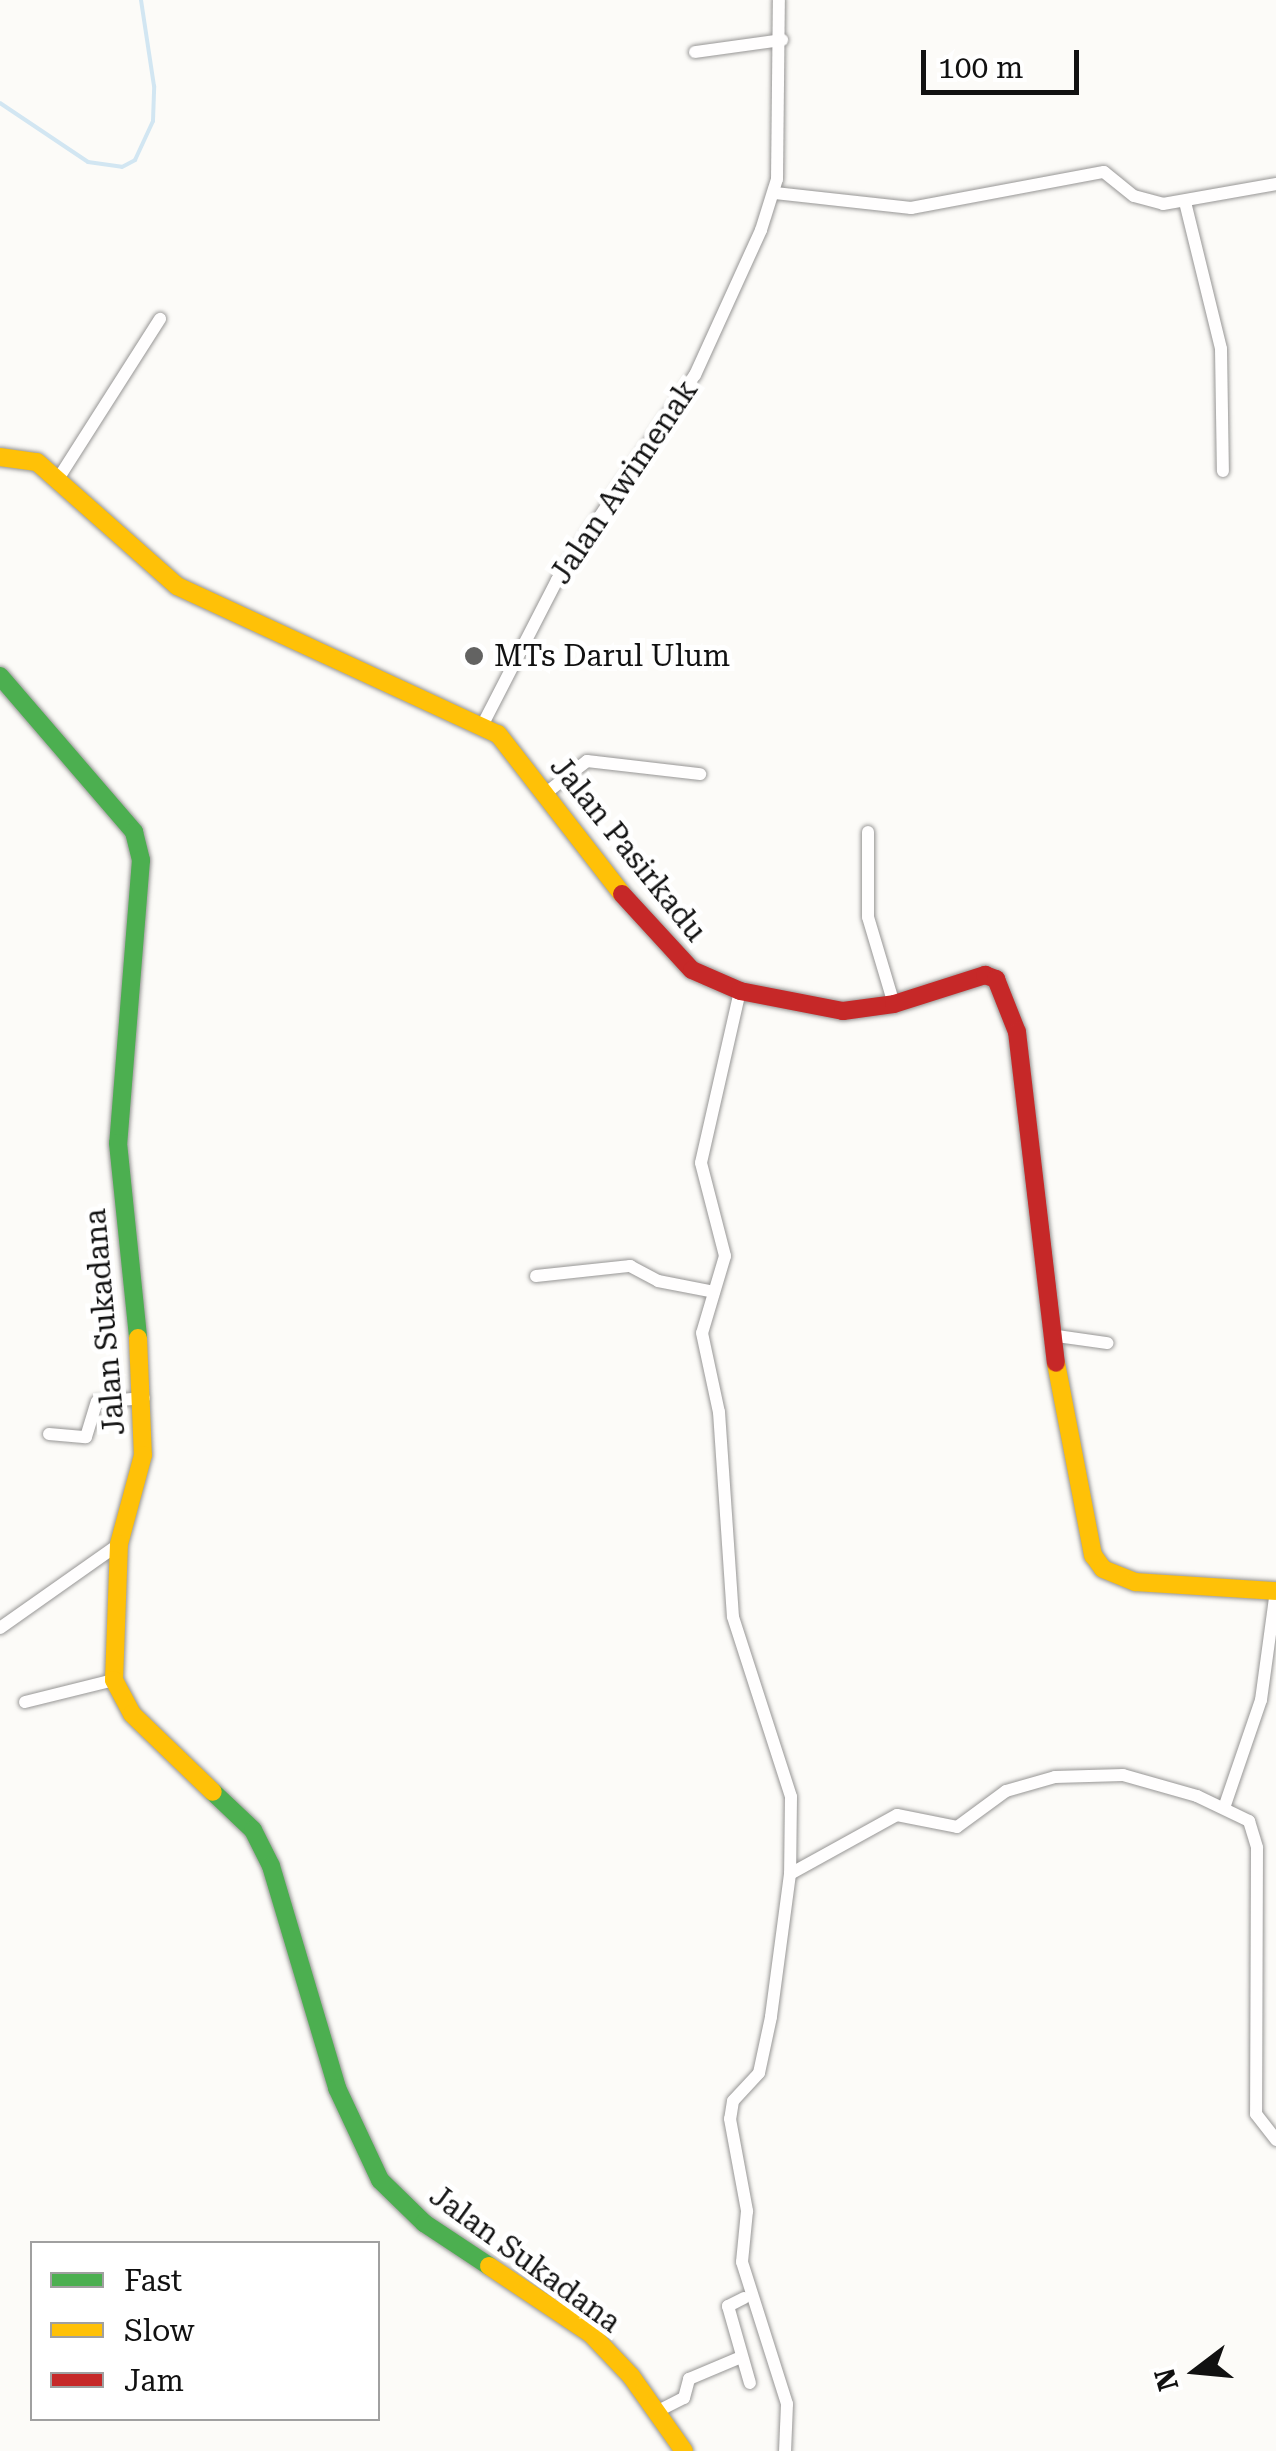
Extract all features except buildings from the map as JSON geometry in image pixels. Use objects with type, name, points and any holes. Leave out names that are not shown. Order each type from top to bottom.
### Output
[{"type":"main road","name":"Jalan Pasirkadu","points":[[0,458],[20,455],[58,479],[177,586],[483,724],[512,746],[672,953],[740,992],[843,1011],[894,1004],[985,975],[1006,990],[1017,1032],[1050,1335],[1085,1530],[1103,1569],[1136,1582],[1276,1591]]},
{"type":"main road","name":"Jalan Sukadana","points":[[0,676],[139,845],[118,1144],[144,1398],[138,1486],[119,1544],[114,1680],[132,1714],[253,1830],[271,1866],[337,2088],[380,2180],[424,2222],[591,2334],[658,2411],[684,2451]]},
{"type":"street","name":"Jalan Awimenak","points":[[483,724],[557,580],[695,374],[775,193],[782,40],[778,0]]},
{"type":"street","points":[[695,52],[782,40]]},
{"type":"street","points":[[775,193],[911,208],[1104,172],[1146,201],[1185,202],[1276,184]]},
{"type":"street","points":[[1185,202],[1221,349],[1223,471]]},
{"type":"street","points":[[58,479],[160,319]]},
{"type":"street","points":[[546,793],[587,761],[700,774]]},
{"type":"street","points":[[868,832],[868,917],[894,1004]]},
{"type":"street","points":[[740,992],[701,1163],[725,1256],[702,1333],[719,1412],[733,1617],[750,1680],[782,1755],[791,1797],[790,1874],[761,2067],[733,2101],[730,2119],[746,2211],[742,2262],[787,2404],[785,2451]]},
{"type":"street","points":[[536,1276],[630,1266],[658,1281],[714,1292]]},
{"type":"street","points":[[1050,1335],[1107,1343]]},
{"type":"street","points":[[49,1434],[86,1437],[97,1402],[144,1398]]},
{"type":"street","points":[[0,1628],[119,1544]]},
{"type":"street","points":[[1224,1808],[1261,1700],[1276,1591]]},
{"type":"street","points":[[25,1702],[114,1680]]},
{"type":"street","points":[[790,1874],[897,1815],[957,1827],[1006,1792],[1054,1777],[1123,1775],[1224,1808],[1255,1831],[1261,2007],[1256,2114],[1276,2140]]},
{"type":"street","points":[[744,2298],[728,2306],[750,2383]]},
{"type":"street","points":[[658,2411],[684,2398],[689,2379],[741,2356]]},
{"type":"waterway","points":[[0,103],[88,162],[122,167],[135,160],[153,121],[154,86],[141,0]]},
{"type":"traffic: fast","points":[[0,676],[134,832],[141,860],[118,1143],[138,1338]]},
{"type":"traffic: fast","points":[[213,1792],[253,1830],[271,1866],[337,2088],[380,2180],[424,2223],[489,2266]]},
{"type":"traffic: slow","points":[[0,457],[37,462],[177,586],[498,734],[622,894]]},
{"type":"traffic: slow","points":[[138,1338],[143,1455],[119,1544],[114,1680],[132,1714],[213,1792]]},
{"type":"traffic: slow","points":[[1056,1363],[1093,1555],[1103,1569],[1136,1582],[1276,1591]]},
{"type":"traffic: slow","points":[[489,2266],[591,2334],[631,2376],[684,2451]]},
{"type":"traffic: jam","points":[[622,894],[692,970],[740,991],[843,1011],[894,1004],[985,975],[996,979],[1017,1032],[1056,1363]]},
{"type":"place","name":"MTs Darul Ulum","points":[[474,656]]}]
